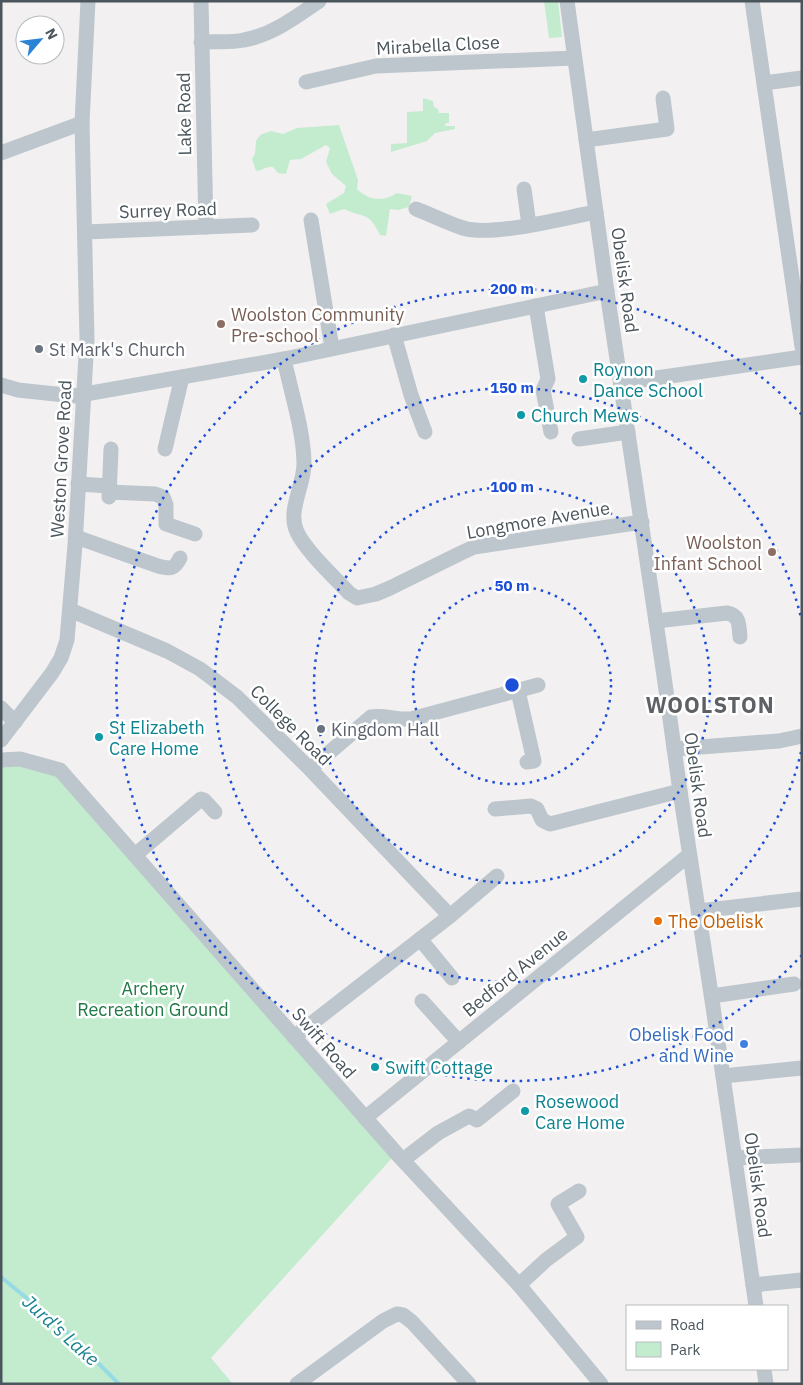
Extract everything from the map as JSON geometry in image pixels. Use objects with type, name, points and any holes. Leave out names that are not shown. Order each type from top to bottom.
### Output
[{"type":"street","name":"Weston Grove Road","points":[[1,740],[52,673],[61,658],[67,640],[76,537],[87,339],[82,123],[88,1]]},
{"type":"street","name":"Lake Road","points":[[201,1],[206,227]]},
{"type":"street","points":[[201,42],[243,40],[262,35],[280,27],[319,1]]},
{"type":"street","name":"Obelisk Road","points":[[567,1],[607,292],[689,855],[736,1158],[754,1294]]},
{"type":"street","points":[[752,1],[802,347]]},
{"type":"street","name":"Mirabella Close","points":[[306,82],[376,66],[574,58]]},
{"type":"street","points":[[764,83],[802,78]]},
{"type":"street","points":[[586,140],[667,129],[663,98]]},
{"type":"street","points":[[1,153],[82,123]]},
{"type":"street","points":[[524,189],[529,224]]},
{"type":"street","points":[[416,209],[464,228],[485,230],[507,228],[596,212]]},
{"type":"street","points":[[311,220],[332,348]]},
{"type":"street","name":"Surrey Road","points":[[85,232],[252,225]]},
{"type":"street","points":[[1,384],[18,390],[74,396],[284,359],[607,292]]},
{"type":"street","points":[[536,306],[548,378],[543,390],[551,432]]},
{"type":"street","points":[[394,335],[411,396],[425,432]]},
{"type":"street","points":[[621,383],[802,357]]},
{"type":"street","name":"Longmore Avenue","points":[[284,359],[304,454],[304,475],[294,517],[297,531],[304,543],[349,593],[357,598],[383,591],[461,552],[474,548],[642,522]]},
{"type":"street","points":[[165,449],[182,377]]},
{"type":"street","points":[[579,439],[628,432]]},
{"type":"street","points":[[109,492],[111,449]]},
{"type":"street","points":[[78,484],[109,492],[155,494],[163,497],[166,505],[166,524],[195,534]]},
{"type":"street","points":[[76,537],[171,569],[176,567],[180,558]]},
{"type":"street","name":"College Road","points":[[70,610],[167,651],[200,669],[238,697],[310,769],[450,916]]},
{"type":"street","points":[[656,621],[727,613],[733,614],[738,618],[740,637]]},
{"type":"street","points":[[310,769],[371,717],[411,719],[538,685]]},
{"type":"street","points":[[518,691],[534,760]]},
{"type":"street","points":[[1,708],[14,722]]},
{"type":"street","points":[[674,748],[779,741],[802,736]]},
{"type":"street","name":"Swift Road","points":[[1,760],[20,759],[60,770],[365,1118],[518,1284],[602,1384]]},
{"type":"street","points":[[495,809],[531,806],[537,809],[542,820],[550,824],[680,791]]},
{"type":"street","points":[[135,855],[201,799],[215,812]]},
{"type":"street","name":"Bedford Avenue","points":[[365,1118],[689,855]]},
{"type":"street","points":[[294,1038],[450,916],[497,876]]},
{"type":"street","points":[[698,911],[802,899]]},
{"type":"street","points":[[420,939],[452,978]]},
{"type":"street","points":[[712,996],[794,984]]},
{"type":"street","points":[[422,1001],[459,1042]]},
{"type":"street","points":[[723,1076],[802,1068]]},
{"type":"street","points":[[403,1160],[438,1133],[469,1116],[476,1120],[513,1091]]},
{"type":"street","points":[[736,1158],[802,1155]]},
{"type":"street","points":[[518,1284],[577,1237],[558,1204],[579,1191]]},
{"type":"street","points":[[754,1294],[802,1280]]},
{"type":"street","points":[[754,1294],[802,1289]]},
{"type":"street","points":[[297,1384],[397,1314],[403,1315],[412,1322],[469,1384]]},
{"type":"street","points":[[764,1370],[766,1384]]},
{"type":"green space","points":[[544,1],[558,1],[562,37],[549,38]]},
{"type":"green space","points":[[423,98],[433,101],[434,107],[438,109],[439,113],[449,113],[449,123],[446,123],[445,126],[455,126],[455,129],[435,133],[427,141],[391,152],[391,144],[407,143],[407,112],[423,111]]},
{"type":"green space","points":[[339,125],[358,180],[357,189],[366,196],[377,199],[387,198],[397,193],[412,196],[409,207],[398,210],[390,209],[386,236],[380,235],[372,222],[366,217],[344,209],[330,214],[326,204],[344,193],[346,186],[332,174],[326,162],[330,148],[326,145],[301,159],[290,160],[286,174],[278,173],[273,167],[256,171],[252,159],[255,154],[256,141],[260,135],[271,131],[283,134],[297,128]]},
{"type":"green space","name":"Archery Recreation Ground","points":[[1,760],[60,770],[393,1157],[211,1358],[233,1384],[1,1384]]},
{"type":"waterway","name":"Jurd's Lake","points":[[1,1277],[63,1328],[119,1384]]},
{"type":"place","name":"Woolston Community Pre-school","points":[[221,324]]},
{"type":"place","name":"St Mark's Church","points":[[39,349]]},
{"type":"place","name":"Roynon Dance School","points":[[583,379]]},
{"type":"place","name":"Church Mews","points":[[521,415]]},
{"type":"place","name":"Woolston Infant School","points":[[772,552]]},
{"type":"place","name":"Kingdom Hall","points":[[321,729]]},
{"type":"place","name":"St Elizabeth Care Home","points":[[99,737]]},
{"type":"place","name":"The Obelisk","points":[[658,921]]},
{"type":"place","name":"Obelisk Food and Wine","points":[[744,1044]]},
{"type":"place","name":"Swift Cottage","points":[[375,1067]]},
{"type":"place","name":"Rosewood Care Home","points":[[525,1111]]},
{"type":"district","name":"WOOLSTON","points":[[710,704]]}]
